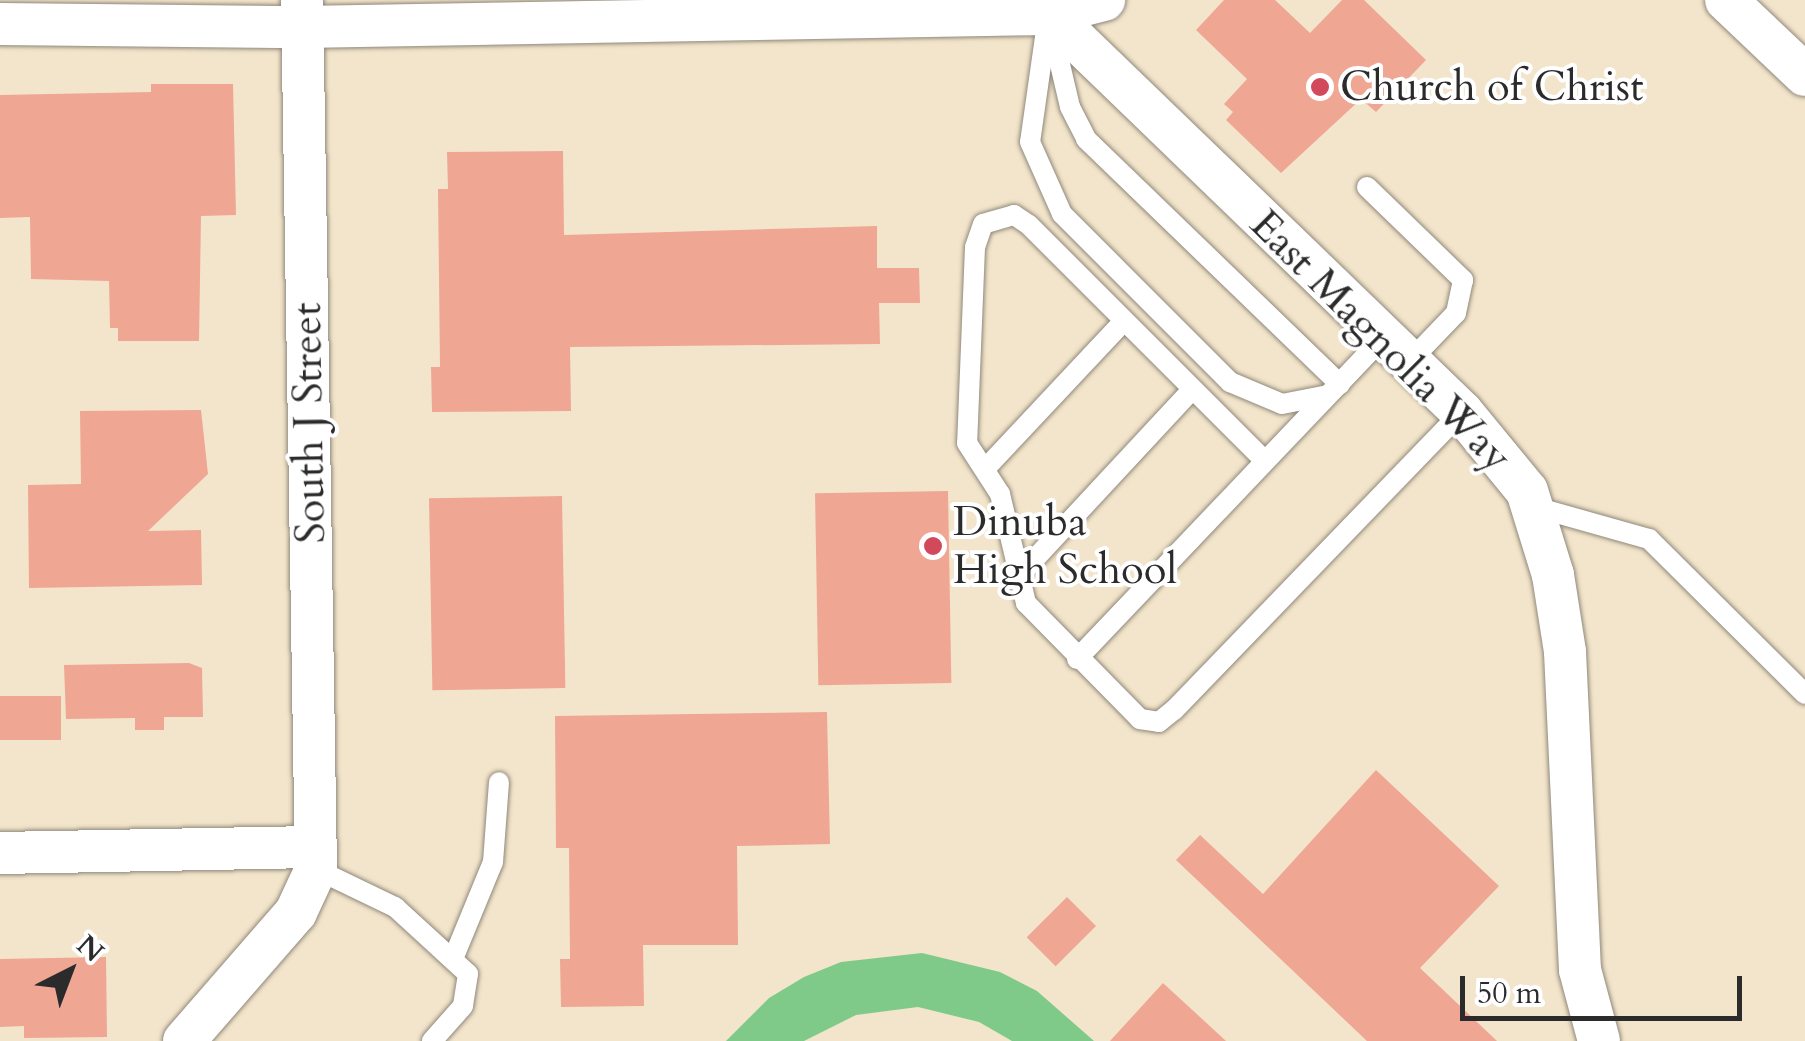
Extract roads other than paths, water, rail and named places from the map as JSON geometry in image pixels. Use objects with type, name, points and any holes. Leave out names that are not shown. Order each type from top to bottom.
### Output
[{"type":"street","points":[[0,24],[302,13],[1042,7],[1104,0]]},
{"type":"street","points":[[1726,0],[1805,76]]},
{"type":"street","name":"East Magnolia Way","points":[[1042,7],[1462,412],[1527,491],[1553,575],[1565,652],[1580,970],[1598,1041]]},
{"type":"street","name":"South J Street","points":[[302,13],[316,858]]},
{"type":"street","points":[[0,853],[316,858],[296,912],[196,1037]]},
{"type":"lane","points":[[1042,7],[1070,108],[1086,139],[1334,390]]},
{"type":"lane","points":[[1042,7],[1030,142],[1062,214],[1230,382],[1282,404],[1334,390]]},
{"type":"lane","points":[[1077,659],[1334,390],[1456,313],[1463,280],[1367,187]]},
{"type":"lane","points":[[1265,461],[1014,214],[983,224],[975,247],[968,443],[1000,494],[1016,578],[1036,620],[1140,719],[1159,722],[1462,412]]},
{"type":"lane","points":[[985,468],[1122,323]]},
{"type":"lane","points":[[1016,578],[1192,390]]},
{"type":"lane","points":[[1532,506],[1649,539],[1805,694]]},
{"type":"lane","points":[[453,959],[493,862],[499,782]]},
{"type":"lane","points":[[316,858],[395,907],[468,974],[464,1006],[432,1041]]},
{"type":"place","name":"Church of Christ","points":[[1320,87]]},
{"type":"place","name":"Dinuba High School","points":[[933,546]]}]
